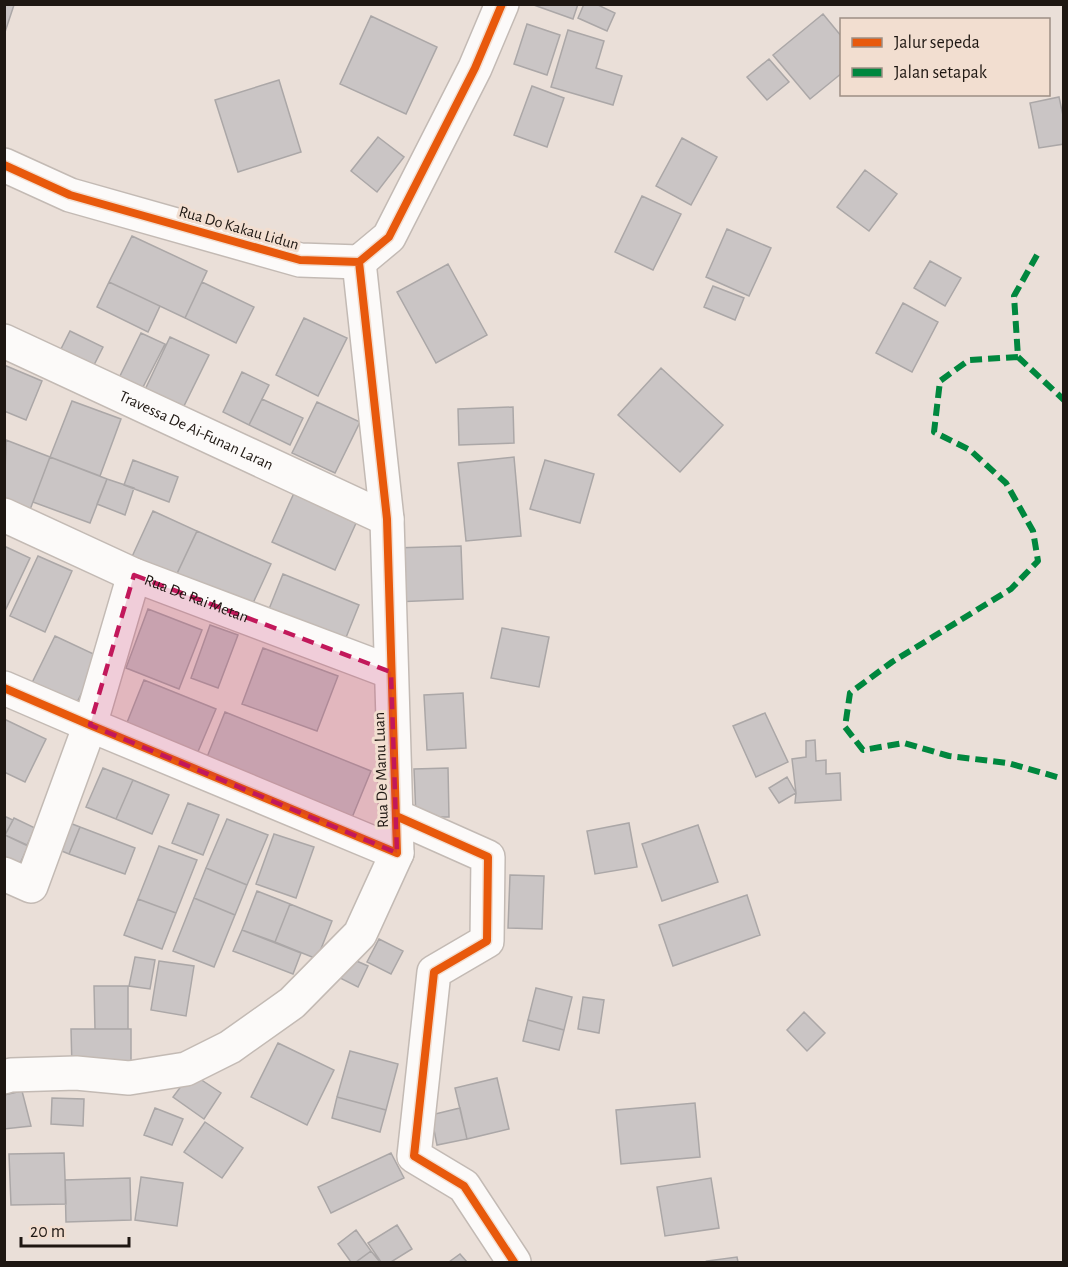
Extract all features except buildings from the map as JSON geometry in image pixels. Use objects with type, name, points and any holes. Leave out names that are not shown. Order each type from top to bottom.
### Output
[{"type":"street","points":[[359,262],[389,237],[476,68],[502,4]]},
{"type":"street","name":"Rua Do Kakau Lidun","points":[[4,165],[70,195],[300,260],[359,262]]},
{"type":"street","name":"Rua De Manu Luan","points":[[4,687],[397,854],[387,519],[359,262]]},
{"type":"street","name":"Travessa De Ai-Funan Laran","points":[[4,341],[387,519]]},
{"type":"street","name":"Rua De Rai Metan","points":[[4,515],[134,575],[391,672]]},
{"type":"street","points":[[4,874],[31,886],[90,725],[134,575]]},
{"type":"street","points":[[396,816],[488,857],[488,941],[434,972],[414,1156],[464,1186],[514,1263]]},
{"type":"street","points":[[4,1077],[76,1073],[129,1078],[186,1069],[230,1047],[292,1003],[360,934],[397,854]]},
{"type":"highlighted area","points":[[134,575],[391,672],[397,853],[90,725]]},
{"type":"marked path","points":[[1037,255],[1014,296],[1018,357],[1064,400]]},
{"type":"marked path","points":[[1018,357],[969,360],[940,381],[934,432],[970,450],[1006,483],[1033,531],[1038,561],[1011,589],[892,662],[850,693],[845,727],[863,750],[904,743],[949,756],[1008,763],[1064,779]]},
{"type":"cycle path","points":[[4,165],[70,195],[300,260],[359,262],[389,237],[475,68],[502,4]]},
{"type":"cycle path","points":[[4,688],[397,853],[387,519],[359,262]]},
{"type":"cycle path","points":[[396,816],[488,857],[487,941],[434,972],[414,1156],[464,1186],[514,1262]]}]
